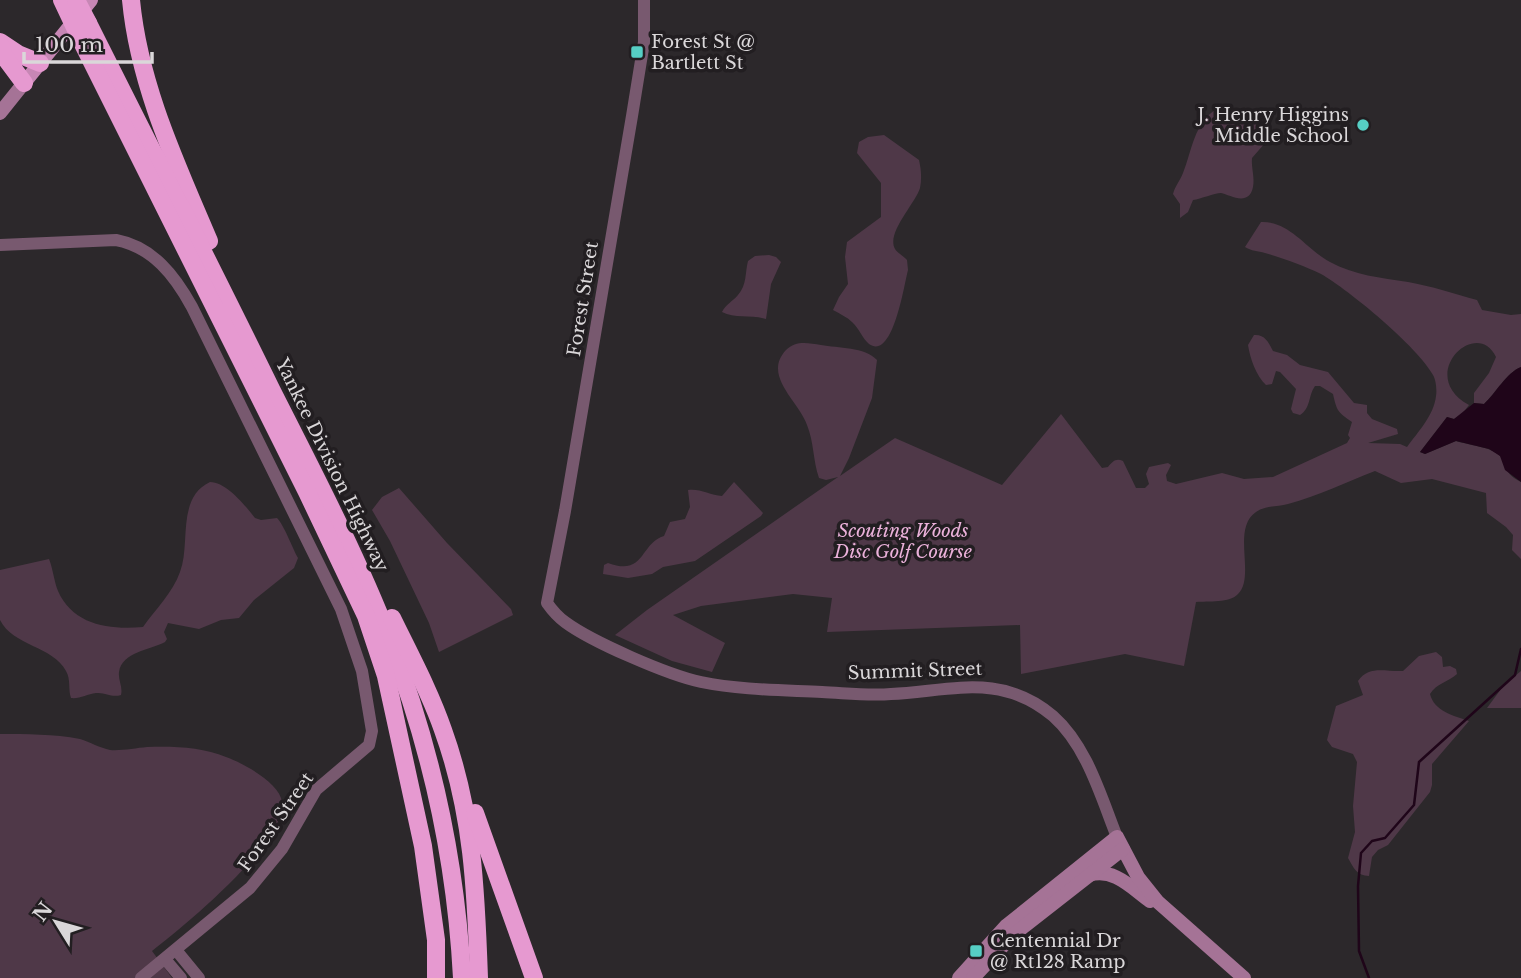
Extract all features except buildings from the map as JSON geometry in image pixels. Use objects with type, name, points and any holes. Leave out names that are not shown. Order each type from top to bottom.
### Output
[{"type":"highway","name":"Yankee Division Highway","points":[[62,0],[83,28],[265,376],[374,600],[418,722],[439,800],[458,924],[462,978]]},
{"type":"highway","name":"Yankee Division Highway","points":[[76,0],[83,28],[348,574],[370,626],[386,676],[421,835],[434,919],[436,978]]},
{"type":"highway","points":[[131,0],[142,63],[156,112],[265,376]]},
{"type":"highway","points":[[0,43],[40,63]]},
{"type":"highway","points":[[0,43],[4,56],[24,83]]},
{"type":"highway","points":[[326,499],[395,623],[431,700],[534,978]]},
{"type":"highway","points":[[454,762],[464,804],[476,882],[479,978]]},
{"type":"main road","points":[[0,113],[90,0]]},
{"type":"main road","points":[[973,978],[1013,935],[1087,876],[1120,843]]},
{"type":"main road","points":[[959,978],[1006,926],[1120,843]]},
{"type":"main road","name":"Summit Street","points":[[1120,843],[1147,890],[1175,919],[1244,978]]},
{"type":"main road","points":[[1087,876],[1105,872],[1113,875],[1175,919]]},
{"type":"street","name":"Forest Street","points":[[547,603],[632,116],[645,32],[644,0]]},
{"type":"street","name":"Forest Street","points":[[0,245],[116,240],[135,245],[156,259],[176,280],[192,307],[341,609],[362,671],[371,716],[371,738],[363,750],[316,790],[282,849],[254,884],[141,978]]},
{"type":"street","name":"Summit Street","points":[[547,603],[567,623],[594,639],[699,681],[773,690],[880,694],[980,686],[1030,700],[1070,734],[1090,772],[1120,843]]},
{"type":"street","points":[[176,950],[199,978]]},
{"type":"street","points":[[165,959],[181,978]]},
{"type":"green space","points":[[1217,109],[1241,113],[1259,127],[1265,143],[1252,158],[1254,180],[1251,193],[1243,198],[1221,193],[1193,200],[1188,212],[1180,218],[1180,204],[1173,194],[1174,191],[1203,121]]},
{"type":"green space","points":[[884,135],[919,160],[921,177],[917,195],[894,235],[895,249],[907,260],[908,270],[900,304],[891,332],[885,342],[877,346],[869,344],[852,322],[833,310],[848,284],[845,257],[847,242],[881,217],[881,183],[857,153],[859,142],[868,137]]},
{"type":"green space","name":"Scouting Woods Disc Golf Course","points":[[1261,222],[1281,226],[1321,257],[1349,270],[1477,300],[1482,310],[1521,314],[1521,367],[1506,378],[1484,404],[1474,403],[1474,393],[1489,373],[1496,357],[1487,346],[1476,343],[1465,346],[1455,354],[1449,366],[1448,379],[1454,393],[1469,405],[1454,419],[1447,417],[1420,452],[1425,454],[1456,441],[1486,448],[1500,456],[1509,473],[1521,482],[1521,559],[1512,550],[1513,535],[1487,513],[1486,493],[1432,479],[1401,483],[1375,471],[1310,497],[1256,512],[1245,529],[1243,586],[1238,594],[1230,599],[1196,602],[1184,666],[1125,654],[1021,674],[1020,625],[827,632],[832,598],[793,594],[701,606],[673,615],[725,643],[712,672],[672,661],[615,635],[838,477],[826,480],[819,478],[807,425],[780,379],[780,360],[786,350],[798,343],[858,350],[877,360],[872,398],[840,476],[895,438],[1002,485],[1061,414],[1102,468],[1108,467],[1116,460],[1123,461],[1136,488],[1145,488],[1149,484],[1146,474],[1149,467],[1168,463],[1171,465],[1166,475],[1167,481],[1176,484],[1222,473],[1244,479],[1273,477],[1347,443],[1352,422],[1339,411],[1333,394],[1315,386],[1306,409],[1300,415],[1293,413],[1291,409],[1296,389],[1280,372],[1276,371],[1272,384],[1266,385],[1262,381],[1248,345],[1254,335],[1264,338],[1273,351],[1287,355],[1300,365],[1328,372],[1354,403],[1367,405],[1367,413],[1372,419],[1397,429],[1398,434],[1368,443],[1400,444],[1407,447],[1425,423],[1435,403],[1436,382],[1433,375],[1398,335],[1333,282],[1301,265],[1245,247]]},
{"type":"green space","points":[[769,255],[781,262],[771,284],[766,319],[722,312],[741,291],[748,261],[755,256]]},
{"type":"green space","points":[[210,482],[229,490],[255,518],[277,518],[298,558],[294,568],[254,600],[239,618],[221,620],[199,629],[168,623],[164,632],[167,639],[165,642],[137,652],[121,665],[121,695],[96,693],[71,698],[68,674],[60,663],[14,635],[0,620],[0,570],[49,559],[58,591],[73,611],[93,623],[105,626],[143,627],[177,579],[183,561],[188,510],[199,489]]},
{"type":"green space","points":[[734,482],[763,513],[761,516],[695,561],[628,578],[603,574],[604,565],[608,563],[629,566],[636,562],[650,545],[664,536],[670,522],[685,519],[690,507],[688,490],[722,496]]},
{"type":"green space","points":[[399,488],[447,543],[511,609],[513,615],[439,652],[429,623],[390,541],[372,510],[382,497]]},
{"type":"green space","points":[[1436,652],[1442,657],[1443,667],[1456,669],[1457,674],[1433,690],[1430,694],[1432,700],[1445,712],[1469,721],[1432,764],[1430,792],[1388,845],[1372,857],[1369,876],[1361,874],[1348,858],[1355,832],[1353,806],[1357,762],[1353,754],[1332,747],[1327,740],[1336,706],[1363,695],[1358,681],[1367,673],[1378,670],[1403,671],[1419,656]]},
{"type":"green space","points":[[1521,671],[1521,708],[1487,708],[1504,685]]},
{"type":"green space","points":[[0,734],[70,737],[110,750],[167,747],[207,751],[242,764],[268,781],[280,795],[282,802],[279,819],[251,860],[208,904],[152,951],[172,978],[0,978]]},
{"type":"shaded area","points":[[1521,367],[1521,482],[1505,470],[1500,456],[1489,449],[1456,441],[1425,454],[1420,452],[1447,417],[1454,419],[1474,403],[1484,404],[1506,378]]},
{"type":"waterway","points":[[1369,978],[1359,951],[1358,886],[1361,853],[1372,841],[1385,838],[1414,805],[1419,762],[1515,675],[1521,649]]},
{"type":"place","name":"Forest St @ Bartlett St","points":[[637,52]]},
{"type":"place","name":"J. Henry Higgins Middle School","points":[[1363,125]]},
{"type":"place","name":"Centennial Dr @ Rt128 Ramp","points":[[976,951]]}]
